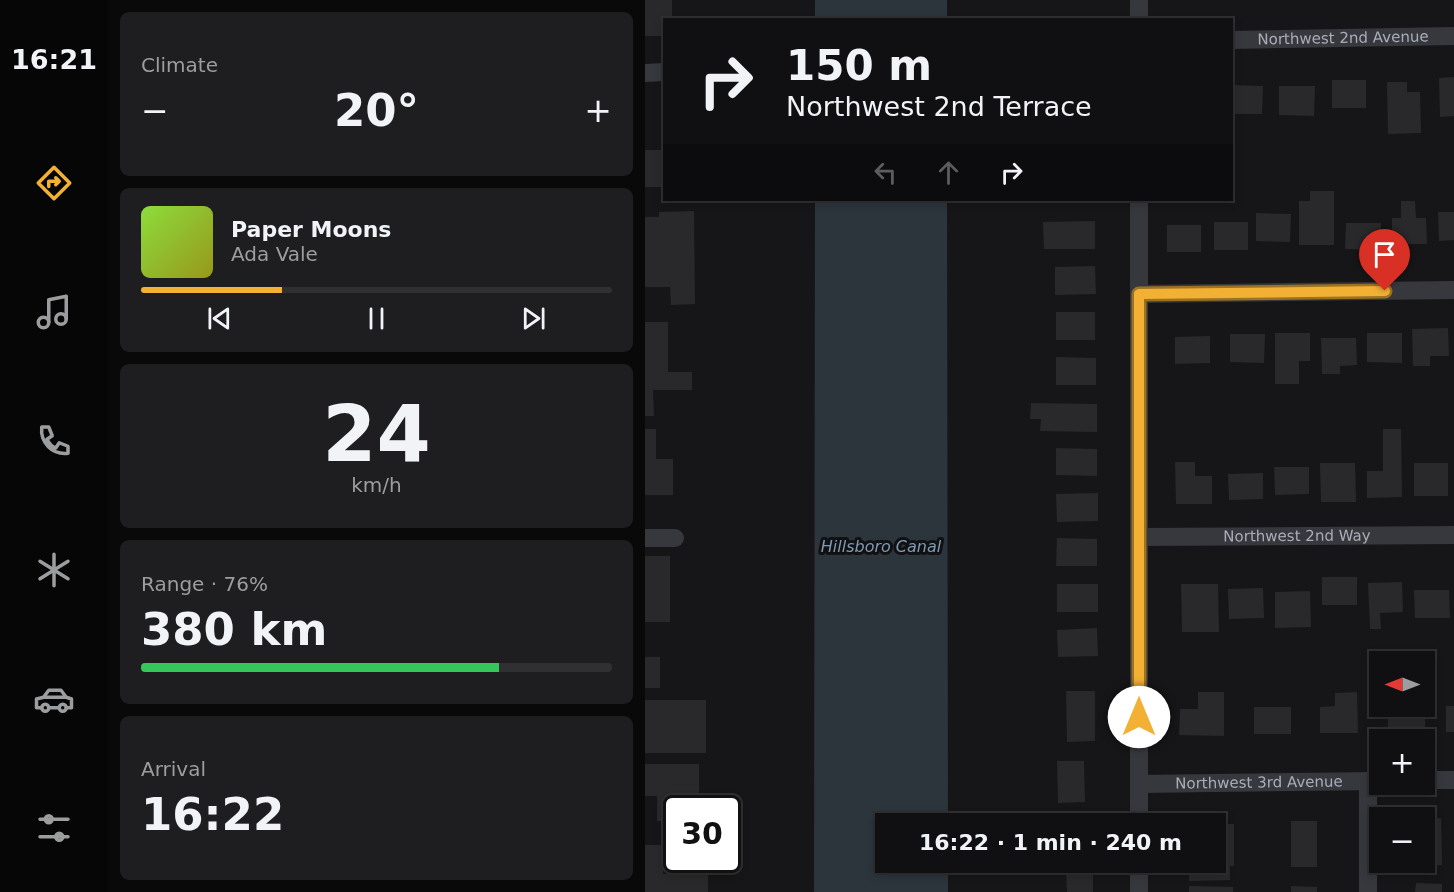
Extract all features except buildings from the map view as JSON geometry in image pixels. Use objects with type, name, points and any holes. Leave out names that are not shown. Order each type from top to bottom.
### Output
[{"type":"street","points":[[1139,0],[1139,18]]},
{"type":"street","name":"Northwest 2nd Avenue","points":[[1233,40],[1454,36]]},
{"type":"street","points":[[645,73],[663,72]]},
{"type":"street","points":[[1139,201],[1139,813]]},
{"type":"street","points":[[1139,294],[1454,290]]},
{"type":"street","name":"Northwest 2nd Way","points":[[1139,537],[1454,535]]},
{"type":"street","points":[[645,538],[675,538]]},
{"type":"street","points":[[1435,780],[1454,780]]},
{"type":"street","name":"Northwest 3rd Avenue","points":[[1139,784],[1369,781]]},
{"type":"street","points":[[1368,892],[1373,795]]},
{"type":"street","points":[[1139,873],[1139,892]]},
{"type":"water","points":[[815,0],[947,0],[947,18],[815,18]]},
{"type":"water","name":"Hillsboro Canal","points":[[815,201],[947,201],[948,813],[875,813],[875,873],[948,873],[948,892],[814,892]]},
{"type":"route","points":[[1139,717],[1139,294],[1385,291]]}]
